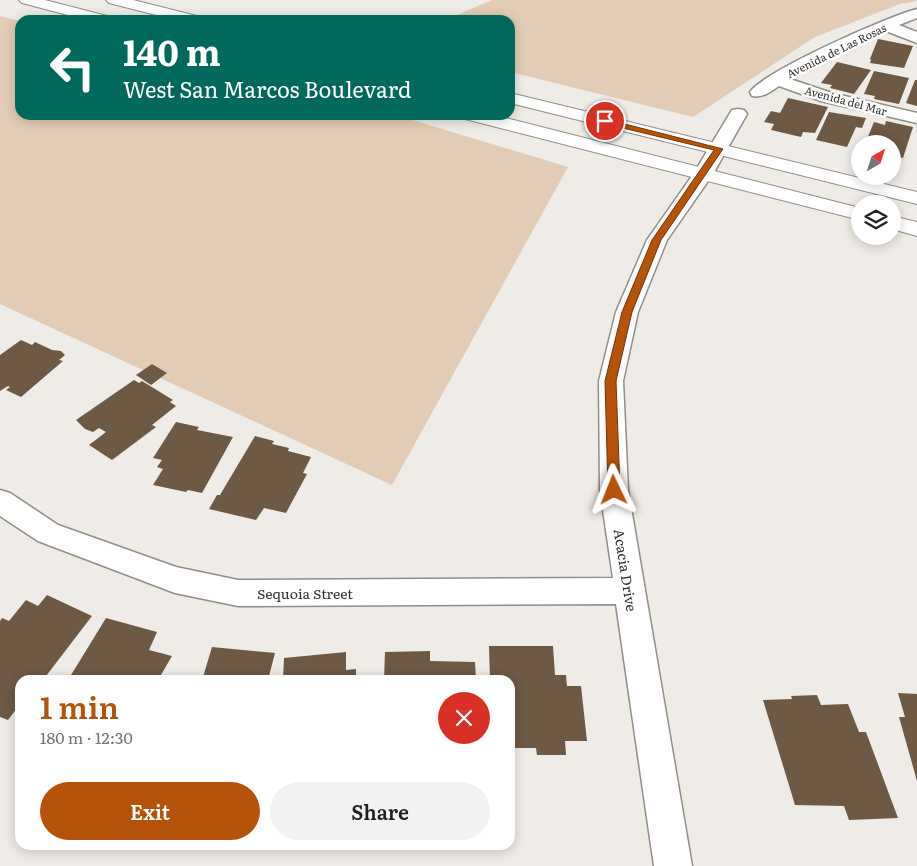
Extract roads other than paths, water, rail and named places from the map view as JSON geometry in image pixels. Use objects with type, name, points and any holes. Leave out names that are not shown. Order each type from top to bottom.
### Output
[{"type":"main road","points":[[27,0],[85,15]]},
{"type":"main road","points":[[114,0],[175,15]]},
{"type":"main road","points":[[515,99],[917,198]]},
{"type":"main road","points":[[492,120],[851,212]]},
{"type":"main road","points":[[901,225],[917,229]]},
{"type":"street","name":"Avenida de Las Rosas","points":[[719,149],[744,100],[840,46],[917,13]]},
{"type":"street","points":[[886,25],[917,38]]},
{"type":"street","name":"Avenida del Mar","points":[[777,80],[827,97],[917,118]]},
{"type":"street","name":"Acacia Drive","points":[[673,866],[614,490],[611,381],[627,312],[657,240],[719,149]]},
{"type":"street","name":"Sequoia Street","points":[[0,501],[48,533],[175,580],[238,593],[629,590]]}]
